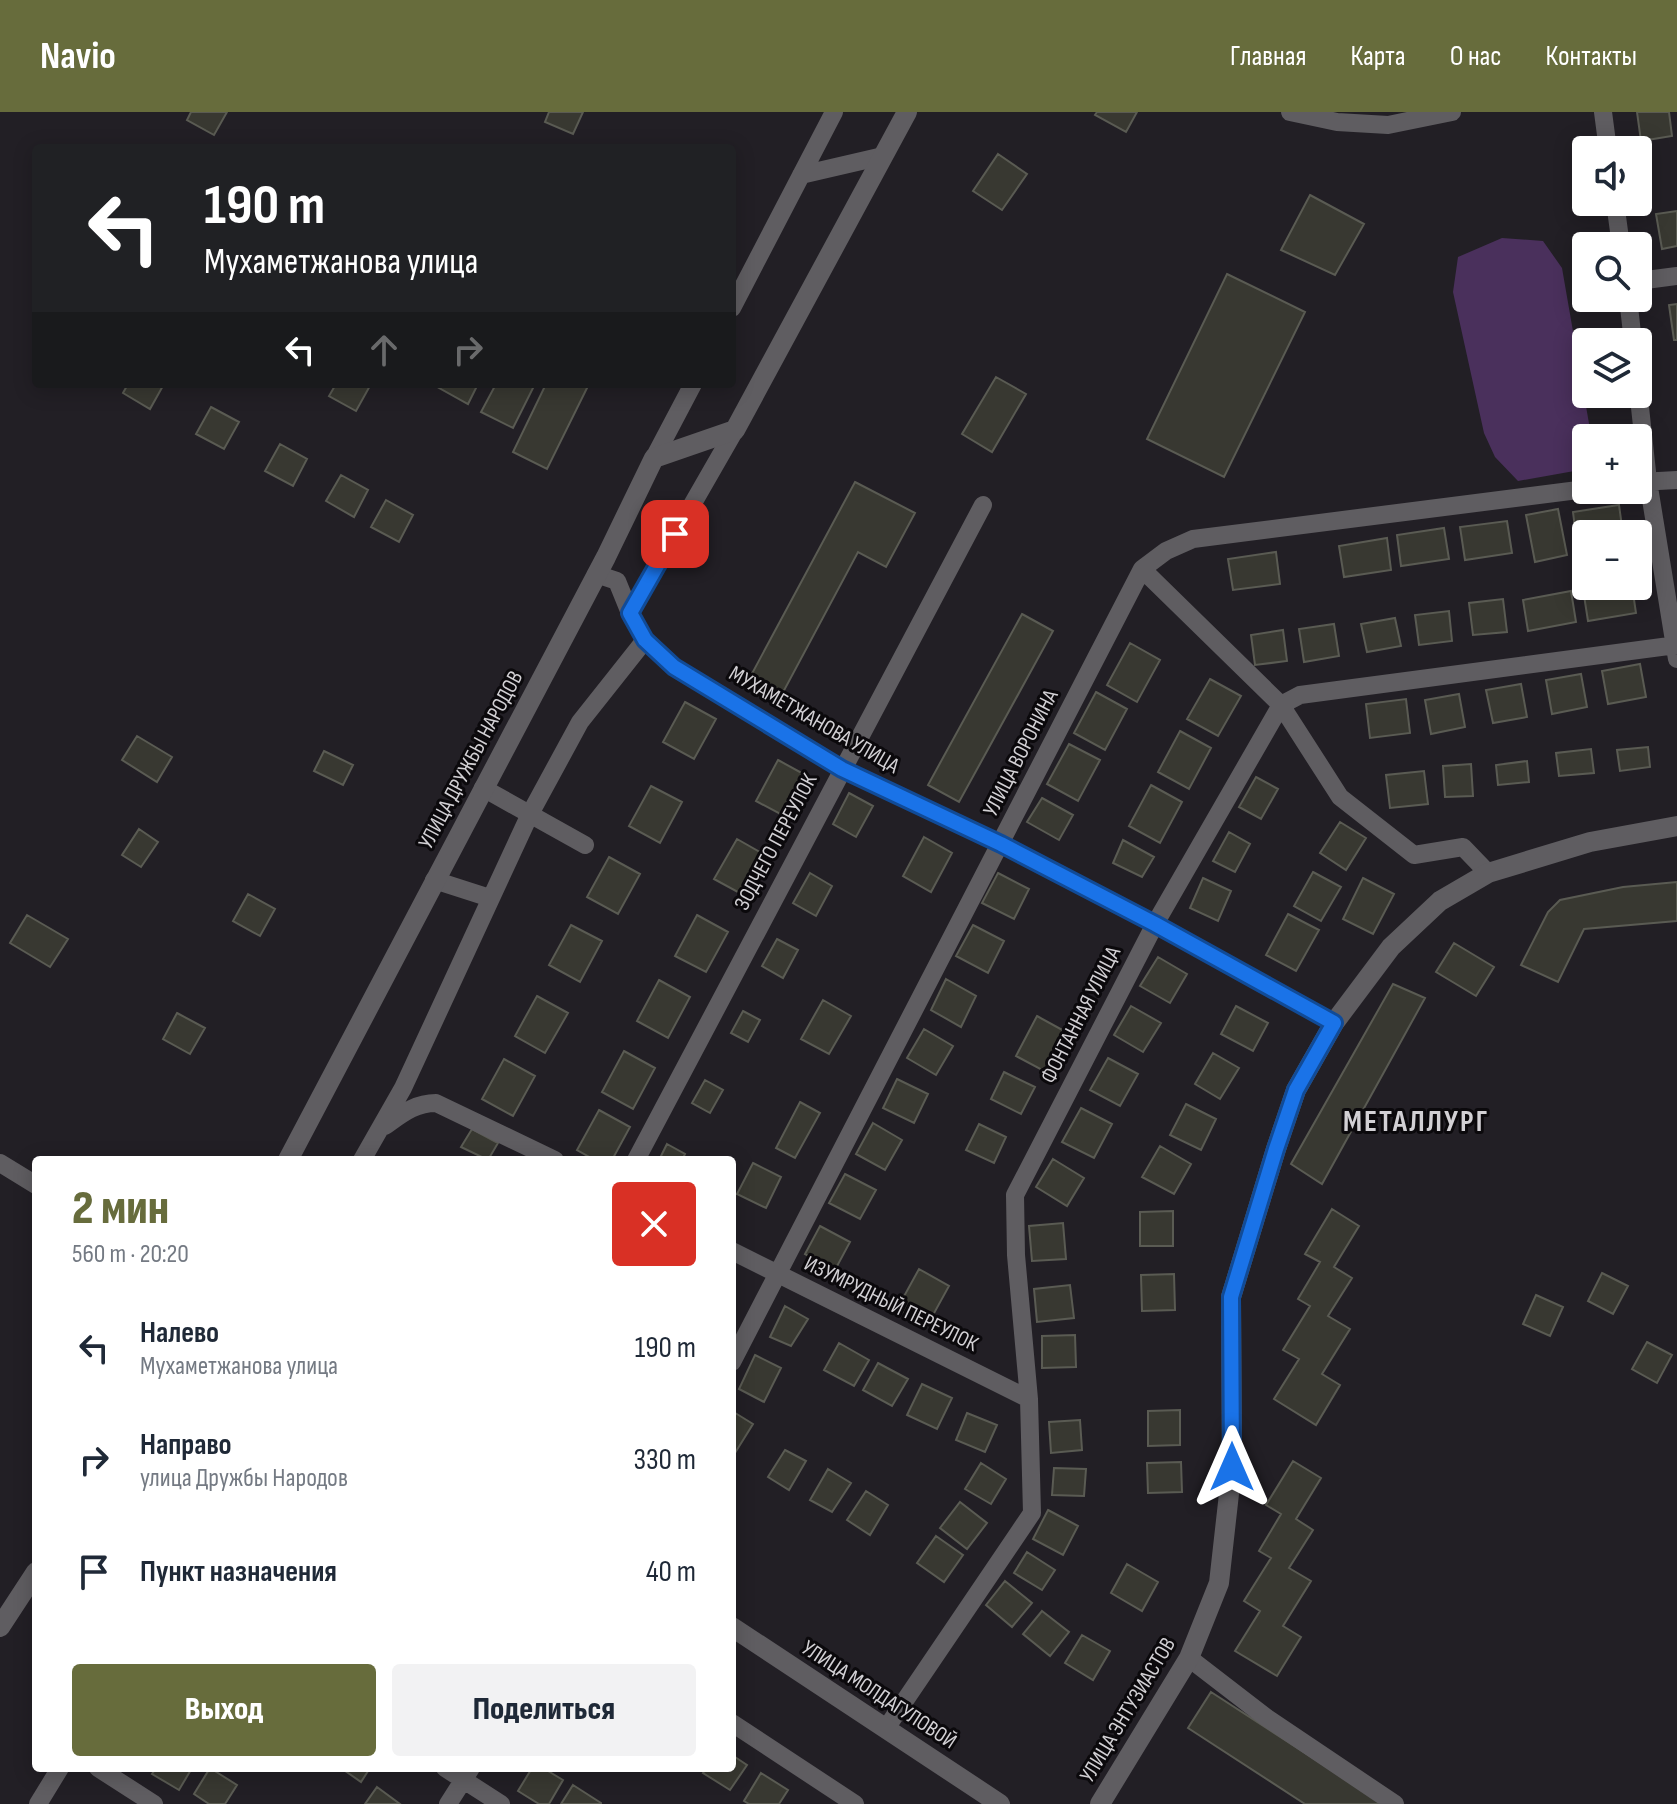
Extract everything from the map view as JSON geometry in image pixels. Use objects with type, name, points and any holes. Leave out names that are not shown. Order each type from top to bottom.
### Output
[{"type":"street","points":[[736,300],[834,112]]},
{"type":"street","points":[[630,613],[735,430],[907,112]]},
{"type":"street","points":[[1290,112],[1337,122],[1388,125],[1452,112]]},
{"type":"street","points":[[1603,112],[1606,136]]},
{"type":"street","points":[[801,175],[883,156]]},
{"type":"street","points":[[1652,279],[1677,276]]},
{"type":"street","points":[[654,458],[691,388]]},
{"type":"street","points":[[654,458],[735,430]]},
{"type":"street","name":"УЛИЦА ДРУЖБЫ НАРОДОВ","points":[[290,1156],[654,458]]},
{"type":"street","points":[[1652,481],[1677,480]]},
{"type":"street","name":"УЛИЦА ВОРОНИНА","points":[[736,1354],[1142,569],[1166,551],[1193,539],[1572,491]]},
{"type":"street","points":[[1281,705],[1300,695],[1676,650],[1647,504]]},
{"type":"street","name":"ЗОДЧЕГО ПЕРЕУЛОК","points":[[638,1156],[983,505]]},
{"type":"street","points":[[1142,569],[1281,705],[1340,797],[1414,855],[1463,847],[1488,873]]},
{"type":"street","name":"МУХАМЕТЖАНОВА УЛИЦА","points":[[596,574],[617,581],[645,640],[674,667],[842,769],[1001,844],[1155,924],[1334,1023]]},
{"type":"street","points":[[364,1156],[382,1127],[530,814],[580,722],[645,640]]},
{"type":"street","name":"ФОНТАННАЯ УЛИЦА","points":[[887,1727],[1032,1513],[1029,1399],[1016,1255],[1015,1195],[1155,924],[1281,705]]},
{"type":"street","points":[[483,788],[585,845]]},
{"type":"street","name":"УЛИЦА ЭНТУЗИАСТОВ","points":[[1100,1804],[1189,1658],[1219,1583],[1232,1467],[1231,1297],[1296,1090],[1334,1023],[1407,930],[1440,901],[1488,873],[1590,842],[1677,826]]},
{"type":"street","points":[[434,880],[490,898]]},
{"type":"street","points":[[382,1127],[410,1108],[422,1103],[436,1103],[547,1156]]},
{"type":"street","points":[[0,1163],[32,1183]]},
{"type":"street","name":"ИЗУМРУДНЫЙ ПЕРЕУЛОК","points":[[736,1253],[1029,1399]]},
{"type":"street","points":[[0,1627],[32,1578]]},
{"type":"street","name":"УЛИЦА МОЛДАГУЛОВОЙ","points":[[736,1630],[1000,1804]]},
{"type":"street","points":[[1189,1658],[1267,1718],[1395,1804]]},
{"type":"street","points":[[736,1726],[854,1804]]},
{"type":"street","points":[[38,1804],[58,1772]]},
{"type":"street","points":[[104,1772],[154,1804]]},
{"type":"street","points":[[448,1804],[468,1774],[501,1804]]},
{"type":"shaded area","points":[[1502,238],[1543,241],[1562,268],[1572,328],[1572,408],[1586,408],[1589,424],[1572,424],[1572,471],[1518,481],[1495,457],[1484,433],[1453,292],[1458,257]]},
{"type":"building","points":[[191,112],[227,112],[214,135],[187,120]]},
{"type":"building","points":[[549,112],[583,112],[573,134],[545,122]]},
{"type":"building","points":[[1097,112],[1137,112],[1126,132],[1095,115]]},
{"type":"building","points":[[1637,112],[1669,112],[1672,136],[1652,139],[1652,136],[1640,136]]},
{"type":"building","points":[[998,154],[1027,174],[1002,210],[973,191]]},
{"type":"building","points":[[1310,195],[1364,224],[1335,275],[1281,250]]},
{"type":"building","points":[[1677,211],[1677,246],[1662,249],[1656,214]]},
{"type":"building","points":[[1227,274],[1305,312],[1224,477],[1147,439]]},
{"type":"building","points":[[1677,304],[1677,340],[1674,340],[1669,305]]},
{"type":"building","points":[[996,377],[1026,394],[992,452],[962,434]]},
{"type":"building","points":[[126,388],[162,388],[150,409],[123,393]]},
{"type":"building","points":[[334,388],[369,388],[356,411],[329,396]]},
{"type":"building","points":[[439,388],[476,388],[468,404]]},
{"type":"building","points":[[494,388],[533,388],[513,428],[481,412]]},
{"type":"building","points":[[544,388],[587,388],[547,469],[513,452]]},
{"type":"building","points":[[211,407],[239,422],[224,449],[196,434]]},
{"type":"building","points":[[280,444],[307,459],[293,486],[265,471]]},
{"type":"building","points":[[341,475],[368,490],[354,517],[326,501]]},
{"type":"building","points":[[855,482],[915,513],[886,567],[858,552],[780,698],[748,681]]},
{"type":"building","points":[[386,500],[413,515],[399,542],[371,527]]},
{"type":"building","points":[[1619,505],[1621,520],[1574,520],[1573,512]]},
{"type":"building","points":[[1558,509],[1567,555],[1535,562],[1526,515]]},
{"type":"building","points":[[1507,521],[1512,553],[1465,560],[1460,527]]},
{"type":"building","points":[[1444,528],[1449,559],[1401,566],[1397,535]]},
{"type":"building","points":[[1387,538],[1391,570],[1344,577],[1339,546]]},
{"type":"building","points":[[1276,552],[1280,584],[1233,590],[1228,559]]},
{"type":"building","points":[[1571,591],[1576,622],[1528,631],[1523,600]]},
{"type":"building","points":[[1503,599],[1507,632],[1473,635],[1469,603]]},
{"type":"building","points":[[1585,600],[1634,600],[1636,613],[1588,621]]},
{"type":"building","points":[[1449,611],[1452,641],[1419,645],[1415,615]]},
{"type":"building","points":[[1022,614],[1053,631],[959,802],[928,785]]},
{"type":"building","points":[[1395,618],[1401,646],[1367,652],[1361,624]]},
{"type":"building","points":[[1334,624],[1339,656],[1304,662],[1299,629]]},
{"type":"building","points":[[1283,630],[1287,661],[1255,665],[1251,635]]},
{"type":"building","points":[[1130,643],[1160,660],[1137,702],[1107,685]]},
{"type":"building","points":[[1640,664],[1646,697],[1608,704],[1602,671]]},
{"type":"building","points":[[1581,674],[1587,707],[1552,714],[1546,680]]},
{"type":"building","points":[[1210,679],[1241,696],[1218,736],[1187,719]]},
{"type":"building","points":[[1521,684],[1527,717],[1493,723],[1486,690]]},
{"type":"building","points":[[1096,692],[1127,709],[1105,750],[1074,733]]},
{"type":"building","points":[[1459,694],[1465,727],[1431,734],[1425,700]]},
{"type":"building","points":[[1406,699],[1410,733],[1370,738],[1366,704]]},
{"type":"building","points":[[685,702],[716,719],[694,759],[663,742]]},
{"type":"building","points":[[1180,731],[1211,748],[1189,789],[1158,772]]},
{"type":"building","points":[[137,736],[172,757],[157,782],[122,760]]},
{"type":"building","points":[[1069,744],[1100,760],[1078,801],[1047,784]]},
{"type":"building","points":[[1648,747],[1650,767],[1620,771],[1617,750]]},
{"type":"building","points":[[1591,749],[1594,773],[1559,776],[1556,753]]},
{"type":"building","points":[[324,751],[353,765],[343,785],[314,771]]},
{"type":"building","points":[[778,760],[809,777],[786,817],[756,801]]},
{"type":"building","points":[[1527,761],[1529,782],[1498,785],[1496,765]]},
{"type":"building","points":[[1471,764],[1473,796],[1445,797],[1443,766]]},
{"type":"building","points":[[1424,771],[1428,804],[1390,808],[1386,775]]},
{"type":"building","points":[[1256,777],[1278,789],[1261,819],[1239,807]]},
{"type":"building","points":[[1151,785],[1182,802],[1160,843],[1129,826]]},
{"type":"building","points":[[651,786],[682,802],[660,843],[629,826]]},
{"type":"building","points":[[849,793],[873,806],[856,837],[833,824]]},
{"type":"building","points":[[1042,798],[1073,815],[1059,840],[1027,822]]},
{"type":"building","points":[[1340,822],[1366,838],[1346,870],[1320,853]]},
{"type":"building","points":[[139,829],[158,842],[141,867],[122,855]]},
{"type":"building","points":[[1229,832],[1250,844],[1235,872],[1213,861]]},
{"type":"building","points":[[924,837],[952,853],[931,892],[903,876]]},
{"type":"building","points":[[737,839],[767,856],[745,896],[714,879]]},
{"type":"building","points":[[1123,840],[1154,857],[1142,877],[1113,863]]},
{"type":"building","points":[[609,857],[640,874],[618,914],[587,897]]},
{"type":"building","points":[[1313,872],[1341,887],[1321,921],[1294,906]]},
{"type":"building","points":[[810,873],[832,886],[816,916],[793,903]]},
{"type":"building","points":[[998,873],[1029,889],[1014,919],[982,903]]},
{"type":"building","points":[[1203,878],[1231,891],[1218,921],[1190,908]]},
{"type":"building","points":[[1363,878],[1394,894],[1373,934],[1343,919]]},
{"type":"building","points":[[1677,882],[1677,921],[1584,929],[1558,982],[1521,965],[1548,912],[1560,900],[1623,887]]},
{"type":"building","points":[[248,894],[275,909],[260,936],[233,921]]},
{"type":"building","points":[[1288,914],[1319,930],[1296,971],[1266,955]]},
{"type":"building","points":[[27,915],[68,939],[50,967],[10,943]]},
{"type":"building","points":[[697,915],[728,932],[706,972],[675,956]]},
{"type":"building","points":[[571,925],[602,941],[580,982],[549,965]]},
{"type":"building","points":[[973,925],[1004,941],[988,973],[956,956]]},
{"type":"building","points":[[777,939],[798,950],[783,978],[762,966]]},
{"type":"building","points":[[1454,943],[1494,967],[1476,996],[1436,972]]},
{"type":"building","points":[[1158,957],[1187,974],[1170,1003],[1140,986]]},
{"type":"building","points":[[946,979],[976,996],[961,1027],[931,1010]]},
{"type":"building","points":[[659,980],[690,997],[668,1038],[637,1021]]},
{"type":"building","points":[[1393,984],[1425,998],[1322,1184],[1291,1164]]},
{"type":"building","points":[[537,996],[568,1013],[545,1053],[515,1036]]},
{"type":"building","points":[[823,1000],[851,1016],[829,1054],[801,1039]]},
{"type":"building","points":[[1131,1006],[1161,1023],[1143,1052],[1114,1035]]},
{"type":"building","points":[[1236,1006],[1268,1023],[1253,1051],[1221,1034]]},
{"type":"building","points":[[743,1011],[760,1020],[748,1042],[731,1033]]},
{"type":"building","points":[[177,1013],[205,1028],[190,1054],[163,1039]]},
{"type":"building","points":[[1037,1016],[1066,1032],[1044,1071],[1016,1056]]},
{"type":"building","points":[[924,1029],[953,1046],[936,1075],[907,1058]]},
{"type":"building","points":[[624,1051],[655,1068],[633,1109],[602,1092]]},
{"type":"building","points":[[1213,1053],[1239,1068],[1220,1099],[1195,1084]]},
{"type":"building","points":[[1108,1058],[1138,1074],[1120,1106],[1090,1090]]},
{"type":"building","points":[[504,1059],[535,1076],[513,1116],[482,1099]]},
{"type":"building","points":[[1004,1072],[1035,1087],[1021,1114],[991,1099]]},
{"type":"building","points":[[897,1079],[928,1094],[914,1123],[883,1108]]},
{"type":"building","points":[[705,1080],[723,1090],[710,1113],[692,1103]]},
{"type":"building","points":[[800,1102],[820,1113],[795,1158],[776,1148]]},
{"type":"building","points":[[1186,1104],[1216,1119],[1201,1150],[1170,1135]]},
{"type":"building","points":[[1081,1108],[1112,1124],[1094,1158],[1062,1142]]},
{"type":"building","points":[[599,1110],[630,1127],[614,1156],[588,1156],[577,1150]]},
{"type":"building","points":[[873,1123],[902,1140],[885,1170],[856,1154]]},
{"type":"building","points":[[979,1124],[1006,1137],[994,1163],[966,1150]]},
{"type":"building","points":[[472,1129],[498,1143],[490,1156],[480,1156],[461,1147]]},
{"type":"building","points":[[667,1144],[685,1154],[684,1156],[661,1156]]},
{"type":"building","points":[[1160,1146],[1191,1164],[1174,1194],[1142,1177]]},
{"type":"building","points":[[1053,1159],[1084,1178],[1067,1206],[1036,1187]]},
{"type":"building","points":[[753,1163],[781,1177],[766,1208],[737,1194]]},
{"type":"building","points":[[845,1174],[876,1190],[860,1219],[829,1203]]},
{"type":"building","points":[[1332,1209],[1359,1226],[1334,1267],[1352,1278],[1328,1316],[1350,1329],[1322,1374],[1340,1385],[1316,1425],[1274,1399],[1299,1359],[1283,1350],[1310,1306],[1298,1299],[1320,1262],[1305,1254]]},
{"type":"building","points":[[1173,1211],[1173,1246],[1140,1246],[1140,1212]]},
{"type":"building","points":[[1063,1223],[1066,1259],[1032,1261],[1029,1226]]},
{"type":"building","points":[[820,1226],[850,1242],[835,1270],[805,1254]]},
{"type":"building","points":[[919,1269],[949,1286],[927,1326],[897,1309]]},
{"type":"building","points":[[1602,1273],[1628,1286],[1613,1314],[1588,1301]]},
{"type":"building","points":[[1174,1274],[1175,1310],[1142,1311],[1141,1275]]},
{"type":"building","points":[[1070,1285],[1074,1318],[1037,1322],[1034,1289]]},
{"type":"building","points":[[1536,1295],[1563,1307],[1550,1336],[1523,1324]]},
{"type":"building","points":[[785,1306],[808,1319],[791,1346],[770,1337]]},
{"type":"building","points":[[1075,1335],[1076,1367],[1042,1368],[1042,1336]]},
{"type":"building","points":[[1647,1342],[1672,1355],[1657,1383],[1632,1369]]},
{"type":"building","points":[[839,1343],[869,1360],[854,1386],[824,1370]]},
{"type":"building","points":[[755,1355],[781,1368],[764,1402],[739,1389]]},
{"type":"building","points":[[878,1363],[908,1379],[892,1406],[863,1390]]},
{"type":"building","points":[[922,1384],[952,1398],[937,1429],[907,1415]]},
{"type":"building","points":[[1180,1410],[1180,1445],[1148,1446],[1148,1411]]},
{"type":"building","points":[[736,1413],[753,1424],[736,1451]]},
{"type":"building","points":[[967,1413],[997,1425],[985,1452],[956,1440]]},
{"type":"building","points":[[1080,1420],[1082,1450],[1051,1453],[1049,1422]]},
{"type":"building","points":[[785,1450],[806,1461],[789,1490],[768,1477]]},
{"type":"building","points":[[1293,1461],[1321,1478],[1296,1519],[1313,1530],[1289,1568],[1311,1581],[1283,1626],[1301,1637],[1277,1676],[1235,1651],[1260,1611],[1244,1601],[1271,1558],[1259,1551],[1281,1514],[1266,1505]]},
{"type":"building","points":[[1181,1462],[1182,1492],[1148,1493],[1147,1463]]},
{"type":"building","points":[[981,1463],[1006,1479],[991,1504],[965,1489]]},
{"type":"building","points":[[1054,1468],[1086,1469],[1084,1496],[1052,1495]]},
{"type":"building","points":[[828,1469],[851,1483],[832,1512],[810,1500]]},
{"type":"building","points":[[866,1491],[888,1505],[870,1535],[847,1520]]},
{"type":"building","points":[[960,1502],[987,1523],[967,1549],[940,1528]]},
{"type":"building","points":[[1048,1510],[1078,1526],[1063,1555],[1033,1539]]},
{"type":"building","points":[[936,1536],[963,1555],[944,1582],[917,1563]]},
{"type":"building","points":[[1027,1552],[1055,1570],[1042,1590],[1014,1573]]},
{"type":"building","points":[[1127,1564],[1158,1582],[1142,1611],[1111,1593]]},
{"type":"building","points":[[1005,1581],[1032,1603],[1012,1627],[986,1605]]},
{"type":"building","points":[[1042,1611],[1069,1632],[1050,1656],[1023,1634]]},
{"type":"building","points":[[1082,1635],[1110,1651],[1093,1680],[1065,1663]]},
{"type":"building","points":[[1211,1692],[1384,1804],[1305,1804],[1188,1728]]},
{"type":"building","points":[[736,1758],[747,1765],[730,1790],[703,1773],[736,1772]]},
{"type":"building","points":[[153,1772],[190,1772],[179,1790],[152,1774]]},
{"type":"building","points":[[208,1772],[216,1772],[237,1785],[225,1804],[209,1804],[194,1794]]},
{"type":"building","points":[[347,1772],[367,1772],[361,1782]]},
{"type":"building","points":[[530,1772],[550,1772],[563,1780],[549,1804],[539,1804],[518,1791]]},
{"type":"building","points":[[761,1773],[788,1790],[779,1804],[749,1804],[744,1801]]},
{"type":"building","points":[[573,1785],[601,1803],[601,1804],[561,1804]]},
{"type":"building","points":[[377,1787],[400,1804],[365,1804]]},
{"type":"district","name":"МЕТАЛЛУРГ","points":[[1416,1122]]},
{"type":"route","points":[[675,534],[630,613],[645,640],[674,667],[842,769],[1001,844],[1155,924],[1334,1023],[1296,1090],[1231,1297],[1232,1467]]}]
